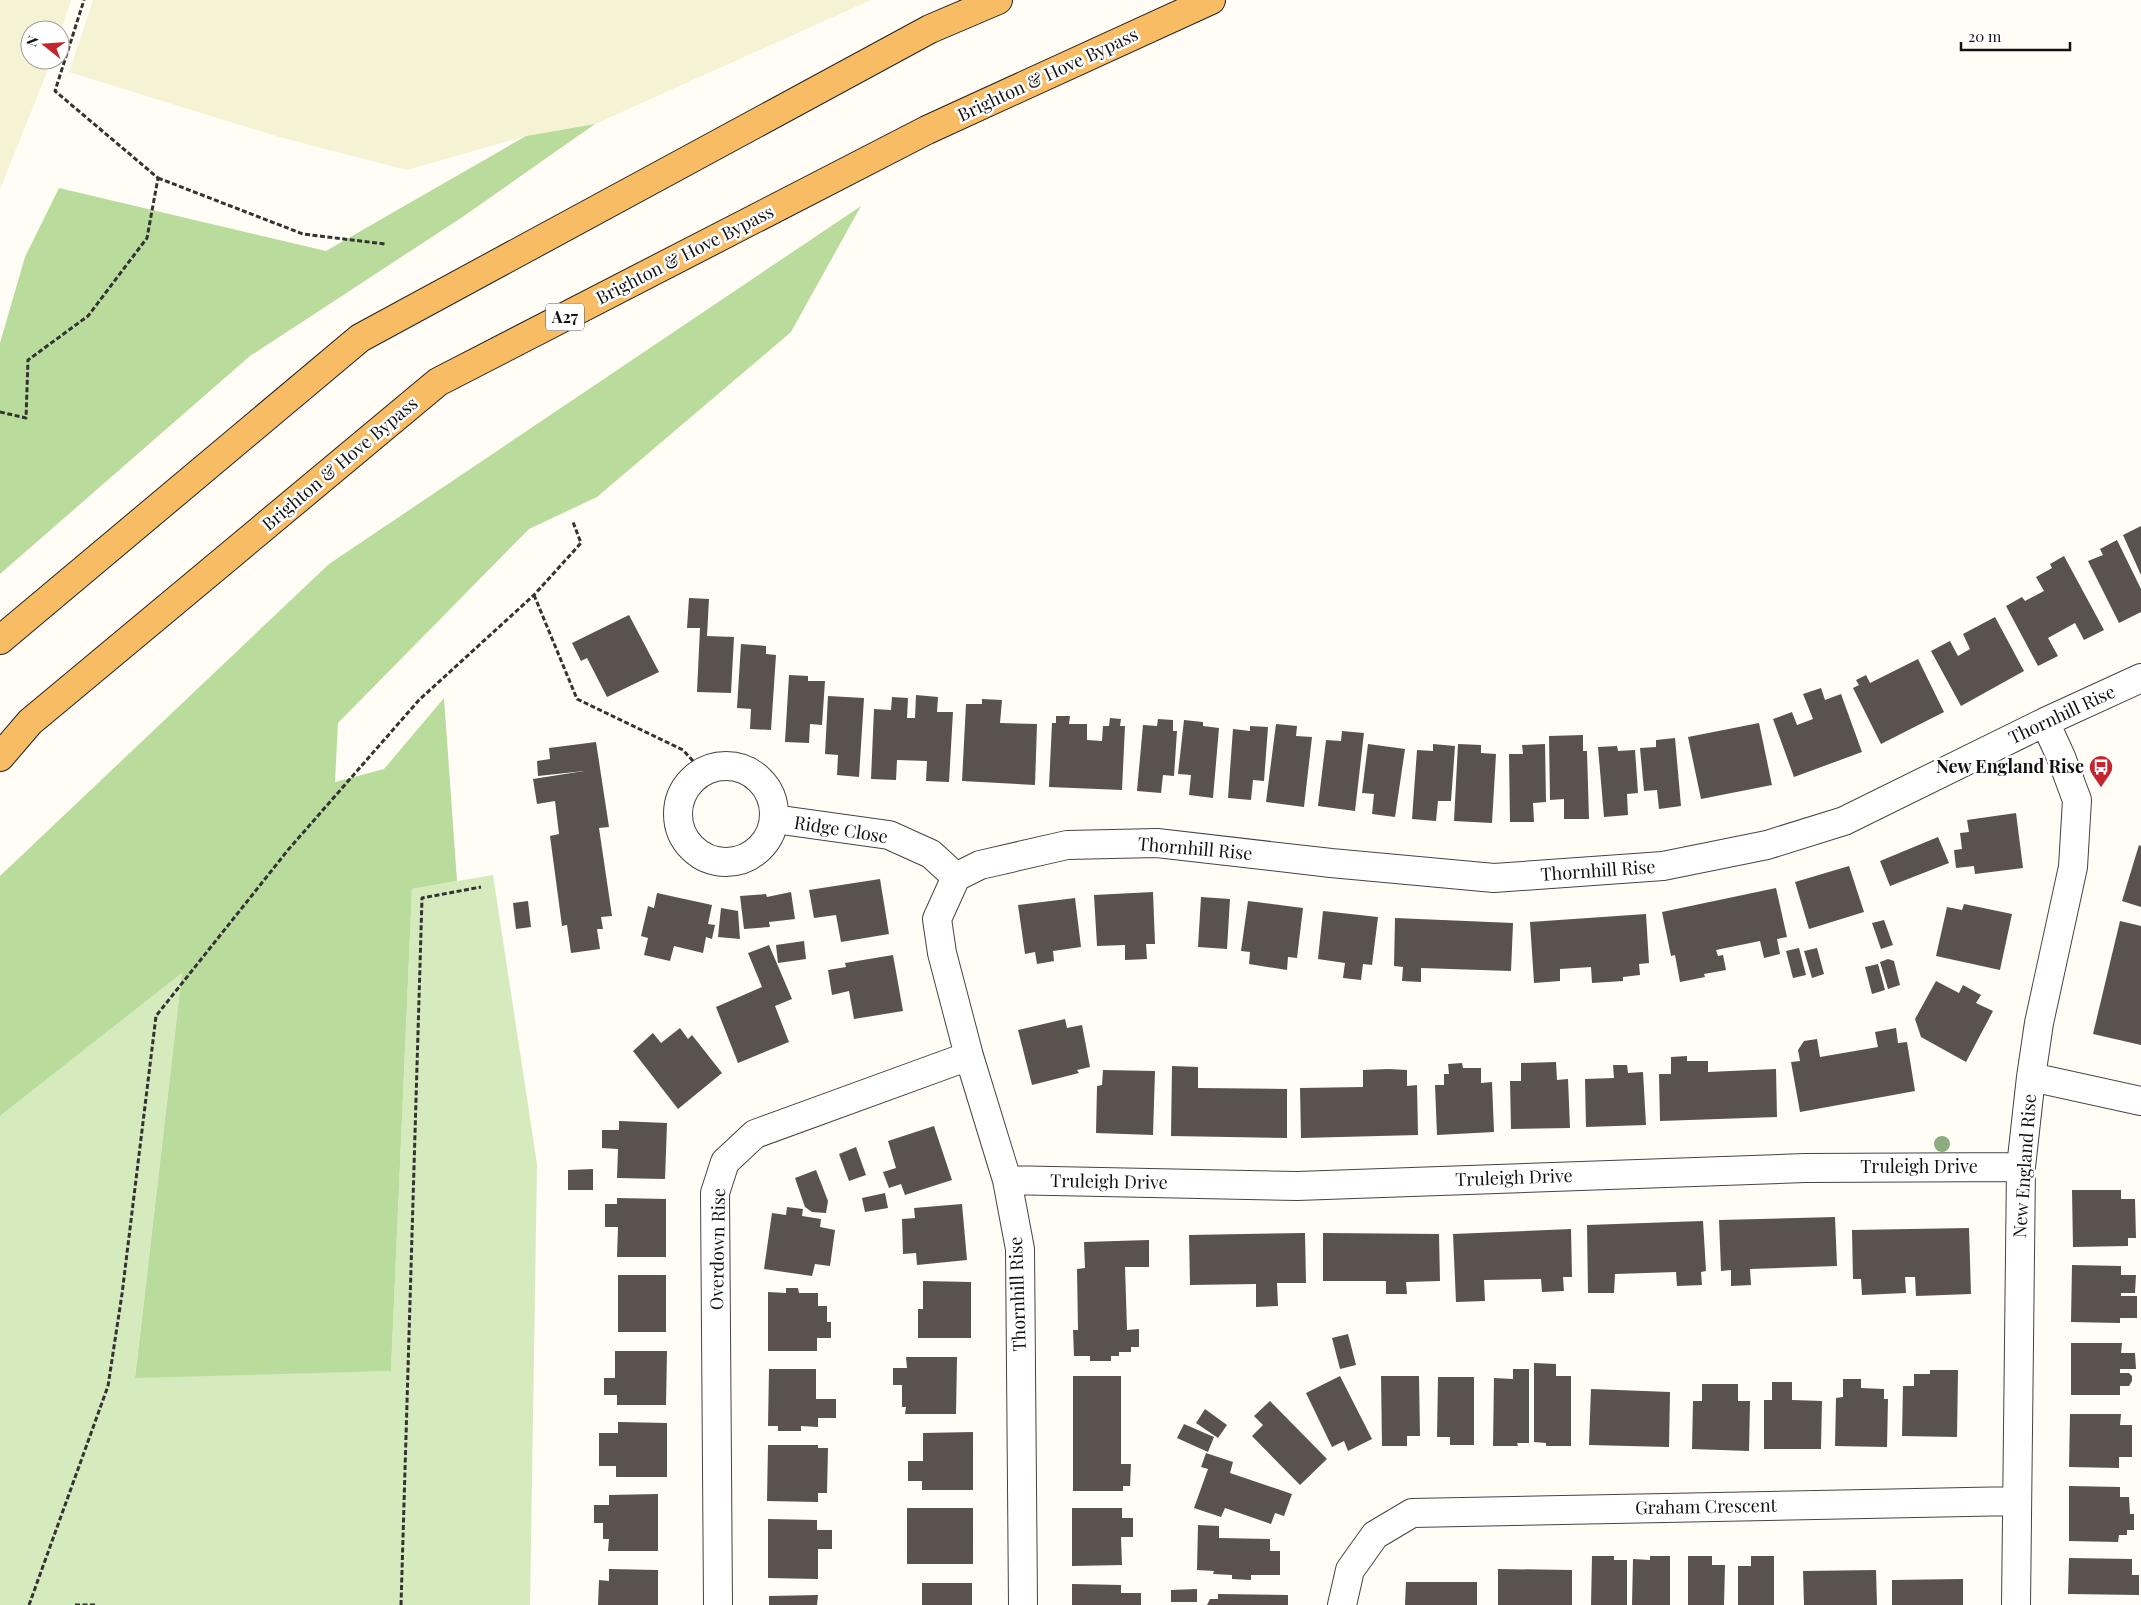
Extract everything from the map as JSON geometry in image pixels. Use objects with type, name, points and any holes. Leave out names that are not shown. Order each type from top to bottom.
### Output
[{"type":"highway","points":[[0,640],[360,338],[930,29],[998,0]]},
{"type":"highway","name":"Brighton & Hove Bypass","points":[[0,757],[30,722],[438,382],[928,130],[1211,0]]},
{"type":"street","name":"Thornhill Rise","points":[[1023,1605],[1020,1249],[1007,1180],[968,1056],[942,953],[937,920],[956,877],[995,860],[1067,845],[1157,843],[1340,864],[1494,878],[1663,866],[1767,845],[1844,821],[2044,722],[2141,678]]},
{"type":"street","name":"New England Rise","points":[[2017,1501],[2022,1167],[2031,1077],[2039,1023],[2073,867],[2077,800],[2061,757],[2044,722]]},
{"type":"street","name":"Ridge Close","points":[[716,766],[731,766],[746,770],[758,778],[768,790],[773,804],[774,819],[769,835],[760,848],[746,858],[730,862],[714,861],[699,855],[687,843],[679,828],[677,812],[681,796],[689,782],[702,772],[716,766]]},
{"type":"street","name":"Ridge Close","points":[[774,819],[888,835],[931,854],[956,877]]},
{"type":"street","name":"Overdown Rise","points":[[718,1605],[715,1193],[725,1162],[755,1134],[968,1056]]},
{"type":"street","points":[[2031,1077],[2141,1101]]},
{"type":"street","name":"Truleigh Drive","points":[[1007,1180],[1297,1186],[1795,1168],[2022,1167]]},
{"type":"street","points":[[2016,1605],[2017,1501]]},
{"type":"street","name":"Graham Crescent","points":[[1342,1605],[1350,1570],[1375,1535],[1412,1514],[2017,1501]]},
{"type":"path","points":[[84,0],[55,91],[158,178],[303,234],[385,244]]},
{"type":"path","points":[[0,412],[26,418],[28,360],[88,316],[147,238],[158,178]]},
{"type":"path","points":[[29,1605],[108,1386],[122,1294],[156,1016],[288,850],[419,700],[534,595],[581,543],[573,522]]},
{"type":"path","points":[[534,595],[577,699],[683,750],[702,772]]},
{"type":"path","points":[[400,1605],[422,898],[481,887]]},
{"type":"path","points":[[75,1605],[95,1605]]},
{"type":"shaded area","points":[[0,0],[71,0],[65,20],[20,20],[20,70],[48,70],[0,189]]},
{"type":"shaded area","points":[[93,0],[871,0],[595,124],[526,136],[407,170],[279,137],[69,72]]},
{"type":"green space","points":[[595,124],[461,218],[250,356],[0,574],[0,343],[25,257],[59,188],[326,251],[526,136]]},
{"type":"green space","points":[[861,206],[791,332],[597,497],[529,529],[338,723],[335,782],[384,769],[444,698],[457,881],[412,889],[391,1371],[135,1378],[182,973],[0,1116],[0,876],[329,564]]},
{"type":"green space","points":[[493,875],[537,1164],[530,1605],[0,1605],[0,1116],[182,973],[135,1377],[391,1371],[412,889]]},
{"type":"building","points":[[2141,526],[2141,575],[2123,535]]},
{"type":"building","points":[[2117,540],[2141,589],[2141,612],[2119,623],[2088,561],[2103,555],[2100,549]]},
{"type":"building","points":[[2064,556],[2104,630],[2084,640],[2075,623],[2048,638],[2058,656],[2038,666],[2006,606],[2022,597],[2025,601],[2044,591],[2036,577],[2052,568],[2050,564]]},
{"type":"building","points":[[689,598],[709,599],[707,636],[734,637],[731,693],[697,692],[700,628],[687,628]]},
{"type":"building","points":[[629,615],[659,672],[607,697],[587,658],[581,661],[572,643]]},
{"type":"building","points":[[1995,617],[2024,671],[1961,706],[1931,651],[1950,641],[1958,656],[1970,649],[1963,634]]},
{"type":"building","points":[[741,644],[766,646],[766,654],[776,655],[771,730],[750,729],[751,709],[737,708]]},
{"type":"building","points":[[1918,659],[1944,712],[1881,744],[1853,688],[1859,685],[1856,680],[1866,675],[1870,683]]},
{"type":"building","points":[[789,675],[808,676],[808,681],[825,681],[822,725],[810,724],[809,743],[785,742]]},
{"type":"building","points":[[1821,688],[1825,700],[1841,694],[1862,752],[1794,777],[1773,719],[1792,712],[1797,725],[1813,719],[1803,694]]},
{"type":"building","points":[[916,695],[938,697],[937,712],[953,712],[949,782],[926,781],[927,761],[897,760],[896,780],[871,779],[874,709],[891,710],[892,697],[908,698],[907,718],[915,718]]},
{"type":"building","points":[[828,696],[864,698],[859,777],[837,775],[838,755],[825,754]]},
{"type":"building","points":[[982,699],[1002,700],[1000,723],[1037,724],[1035,785],[962,781],[966,704],[982,704]]},
{"type":"building","points":[[1056,716],[1070,716],[1069,724],[1087,724],[1087,740],[1102,741],[1103,726],[1109,726],[1110,718],[1121,719],[1120,726],[1125,726],[1122,790],[1049,787],[1052,723],[1056,723]]},
{"type":"building","points":[[1158,719],[1173,720],[1173,731],[1177,731],[1174,776],[1163,775],[1161,793],[1137,791],[1143,725],[1157,726]]},
{"type":"building","points":[[1184,720],[1203,722],[1203,726],[1219,728],[1213,798],[1189,795],[1191,775],[1178,774]]},
{"type":"building","points":[[1759,723],[1772,785],[1701,799],[1688,737]]},
{"type":"building","points":[[1276,724],[1297,726],[1296,736],[1312,737],[1304,807],[1266,802]]},
{"type":"building","points":[[1250,726],[1268,727],[1264,781],[1253,780],[1251,800],[1228,798],[1233,729],[1250,731]]},
{"type":"building","points":[[1342,731],[1364,733],[1355,811],[1318,806],[1326,740],[1341,741]]},
{"type":"building","points":[[1583,735],[1583,751],[1587,751],[1589,819],[1564,819],[1564,799],[1550,800],[1549,736]]},
{"type":"building","points":[[1675,738],[1681,806],[1659,809],[1657,790],[1644,791],[1640,748],[1656,747],[1656,740]]},
{"type":"building","points":[[596,742],[609,827],[599,828],[612,916],[601,917],[603,929],[597,929],[600,949],[571,953],[567,925],[562,926],[550,836],[559,834],[555,801],[537,804],[533,779],[584,771],[538,776],[537,761],[550,759],[549,748]]},
{"type":"building","points":[[1368,744],[1405,749],[1395,817],[1372,814],[1374,794],[1362,793]]},
{"type":"building","points":[[1433,744],[1455,746],[1451,801],[1438,801],[1436,821],[1412,819],[1417,750],[1433,751]]},
{"type":"building","points":[[1458,744],[1481,745],[1481,753],[1496,754],[1492,823],[1454,821]]},
{"type":"building","points":[[1545,744],[1546,802],[1533,803],[1534,822],[1510,822],[1509,754],[1523,754],[1522,745]]},
{"type":"building","points":[[1617,746],[1618,751],[1635,750],[1638,793],[1627,794],[1628,815],[1604,817],[1598,747]]},
{"type":"building","points":[[2016,813],[2023,868],[1975,874],[1974,866],[1956,868],[1954,850],[1962,849],[1960,833],[1969,832],[1967,820]]},
{"type":"building","points":[[1938,837],[1949,863],[1890,886],[1880,861]]},
{"type":"building","points":[[2139,845],[2141,846],[2141,907],[2122,901]]},
{"type":"building","points":[[1849,866],[1864,912],[1809,929],[1795,882]]},
{"type":"building","points":[[880,879],[889,934],[841,942],[836,915],[814,918],[809,890]]},
{"type":"building","points":[[1776,888],[1787,937],[1777,939],[1780,954],[1764,958],[1760,941],[1716,950],[1718,956],[1723,955],[1726,970],[1704,974],[1705,977],[1680,982],[1675,955],[1671,956],[1662,912]]},
{"type":"building","points":[[791,892],[795,919],[769,922],[770,927],[744,929],[740,896],[766,894],[767,897]]},
{"type":"building","points":[[1153,892],[1155,944],[1146,944],[1147,959],[1125,960],[1125,945],[1097,946],[1094,895]]},
{"type":"building","points":[[657,893],[712,905],[708,924],[715,925],[712,939],[706,937],[703,953],[674,946],[670,961],[644,955],[648,938],[641,936],[648,906],[654,908]]},
{"type":"building","points":[[1201,897],[1230,899],[1227,949],[1198,947]]},
{"type":"building","points":[[1075,898],[1081,947],[1053,951],[1054,961],[1037,964],[1035,952],[1025,954],[1018,905]]},
{"type":"building","points":[[528,901],[531,927],[516,929],[513,903]]},
{"type":"building","points":[[1248,901],[1303,908],[1297,958],[1288,957],[1287,970],[1249,964],[1250,952],[1241,951]]},
{"type":"building","points":[[1964,904],[2012,914],[2000,970],[1936,956],[1947,907],[1962,910]]},
{"type":"building","points":[[721,908],[738,911],[740,939],[718,937]]},
{"type":"building","points":[[1323,911],[1378,917],[1372,965],[1363,964],[1361,980],[1343,978],[1345,963],[1318,959]]},
{"type":"building","points":[[1646,914],[1649,963],[1639,964],[1640,975],[1623,977],[1623,981],[1592,983],[1591,967],[1560,969],[1560,981],[1534,983],[1530,922]]},
{"type":"building","points":[[1395,918],[1513,923],[1511,971],[1421,968],[1421,982],[1402,981],[1403,967],[1394,966]]},
{"type":"building","points":[[1884,920],[1893,945],[1881,949],[1872,923]]},
{"type":"building","points":[[2120,921],[2141,926],[2141,1045],[2093,1034]]},
{"type":"building","points":[[804,941],[806,959],[778,963],[776,945]]},
{"type":"building","points":[[769,945],[792,999],[775,1006],[789,1042],[738,1063],[716,1007],[762,987],[748,953]]},
{"type":"building","points":[[1799,948],[1806,975],[1793,978],[1786,951]]},
{"type":"building","points":[[1817,948],[1824,974],[1812,978],[1804,951]]},
{"type":"building","points":[[893,955],[903,1011],[854,1019],[849,991],[832,995],[828,970],[846,967],[845,963]]},
{"type":"building","points":[[1888,959],[1894,961],[1900,985],[1888,989],[1880,962]]},
{"type":"building","points":[[1878,964],[1885,990],[1872,994],[1865,967]]},
{"type":"building","points":[[1936,981],[1959,993],[1963,985],[1981,995],[1976,1003],[1993,1011],[1966,1062],[1921,1037],[1915,1019]]},
{"type":"building","points":[[1065,1019],[1067,1028],[1082,1025],[1090,1067],[1077,1070],[1079,1073],[1032,1085],[1018,1030]]},
{"type":"building","points":[[680,1028],[688,1039],[692,1035],[722,1073],[678,1109],[633,1051],[653,1033],[661,1043]]},
{"type":"building","points":[[1896,1028],[1898,1043],[1907,1042],[1915,1091],[1800,1112],[1791,1062],[1800,1061],[1798,1050],[1804,1041],[1817,1039],[1820,1057],[1878,1047],[1875,1032]]},
{"type":"building","points":[[1687,1056],[1687,1061],[1708,1061],[1708,1072],[1776,1069],[1777,1117],[1660,1121],[1659,1074],[1671,1074],[1671,1057]]},
{"type":"building","points":[[1556,1062],[1557,1080],[1568,1079],[1570,1128],[1511,1129],[1510,1081],[1521,1081],[1521,1063]]},
{"type":"building","points":[[1462,1063],[1463,1068],[1481,1068],[1481,1083],[1492,1082],[1494,1132],[1437,1135],[1435,1085],[1444,1085],[1444,1074],[1449,1074],[1448,1064]]},
{"type":"building","points":[[1613,1065],[1627,1065],[1628,1073],[1643,1072],[1646,1125],[1586,1127],[1585,1079],[1614,1078]]},
{"type":"building","points":[[1172,1066],[1198,1067],[1198,1088],[1287,1089],[1287,1138],[1171,1136]]},
{"type":"building","points":[[1103,1070],[1155,1071],[1153,1135],[1096,1133],[1097,1086],[1102,1085]]},
{"type":"building","points":[[1363,1070],[1407,1070],[1407,1086],[1417,1085],[1418,1135],[1301,1138],[1300,1088],[1363,1087]]},
{"type":"building","points":[[619,1121],[667,1123],[665,1179],[617,1178],[618,1149],[602,1148],[602,1130],[619,1130]]},
{"type":"building","points":[[934,1126],[952,1180],[905,1195],[901,1184],[889,1188],[883,1172],[896,1168],[888,1141]]},
{"type":"building","points":[[856,1147],[866,1175],[849,1181],[839,1154]]},
{"type":"building","points":[[593,1169],[593,1190],[568,1190],[568,1170]]},
{"type":"building","points":[[816,1170],[828,1201],[826,1213],[812,1212],[805,1207],[795,1178]]},
{"type":"building","points":[[2072,1190],[2121,1190],[2121,1199],[2135,1199],[2136,1238],[2128,1238],[2128,1246],[2073,1247]]},
{"type":"building","points":[[885,1193],[888,1208],[865,1212],[862,1198]]},
{"type":"building","points":[[617,1198],[666,1199],[666,1257],[617,1257],[618,1227],[605,1227],[605,1204],[617,1204]]},
{"type":"building","points":[[962,1204],[967,1260],[917,1265],[916,1253],[903,1254],[902,1219],[915,1218],[914,1208]]},
{"type":"building","points":[[787,1207],[803,1209],[802,1216],[821,1219],[820,1227],[835,1230],[830,1266],[815,1264],[812,1276],[764,1269],[772,1213],[786,1215]]},
{"type":"building","points":[[1835,1217],[1837,1266],[1750,1269],[1751,1285],[1731,1286],[1731,1270],[1721,1271],[1719,1220]]},
{"type":"building","points":[[1703,1221],[1706,1271],[1701,1272],[1702,1285],[1677,1286],[1676,1272],[1615,1274],[1614,1293],[1588,1293],[1587,1225]]},
{"type":"building","points":[[1969,1228],[1971,1294],[1916,1296],[1915,1277],[1905,1277],[1906,1293],[1862,1295],[1861,1279],[1853,1279],[1852,1230]]},
{"type":"building","points":[[1571,1229],[1572,1277],[1563,1277],[1564,1291],[1542,1292],[1541,1279],[1484,1280],[1485,1301],[1456,1302],[1453,1234]]},
{"type":"building","points":[[1305,1233],[1306,1283],[1277,1283],[1278,1306],[1256,1307],[1256,1284],[1190,1285],[1189,1235]]},
{"type":"building","points":[[1323,1233],[1439,1234],[1440,1281],[1406,1282],[1407,1294],[1386,1294],[1386,1281],[1323,1281]]},
{"type":"building","points":[[1149,1240],[1149,1267],[1125,1267],[1127,1330],[1139,1329],[1139,1347],[1131,1347],[1131,1352],[1119,1352],[1119,1356],[1111,1356],[1111,1361],[1090,1361],[1090,1356],[1074,1356],[1073,1330],[1078,1330],[1077,1269],[1085,1268],[1084,1242]]},
{"type":"building","points":[[2072,1265],[2121,1266],[2121,1275],[2136,1275],[2135,1293],[2121,1293],[2121,1296],[2137,1296],[2137,1318],[2120,1318],[2120,1323],[2071,1322]]},
{"type":"building","points":[[618,1275],[666,1275],[666,1332],[618,1332]]},
{"type":"building","points":[[923,1281],[971,1282],[971,1338],[918,1338],[918,1309],[923,1309]]},
{"type":"building","points":[[786,1288],[798,1288],[799,1293],[818,1293],[818,1306],[827,1306],[827,1322],[831,1322],[831,1338],[817,1338],[817,1351],[768,1351],[768,1292],[786,1293]]},
{"type":"building","points":[[1348,1334],[1356,1365],[1340,1369],[1332,1338]]},
{"type":"building","points":[[2071,1343],[2122,1343],[2121,1353],[2135,1353],[2136,1369],[2120,1369],[2120,1373],[2129,1373],[2132,1376],[2129,1386],[2120,1386],[2120,1395],[2071,1395]]},
{"type":"building","points":[[615,1351],[667,1351],[666,1405],[617,1405],[617,1395],[604,1395],[604,1378],[615,1378]]},
{"type":"building","points":[[906,1357],[957,1357],[956,1414],[905,1414],[906,1407],[902,1407],[902,1385],[893,1385],[893,1368],[907,1368]]},
{"type":"building","points":[[1534,1363],[1556,1364],[1556,1376],[1571,1376],[1571,1446],[1546,1446],[1546,1443],[1534,1442]]},
{"type":"building","points":[[769,1369],[816,1369],[816,1399],[836,1399],[836,1418],[818,1418],[818,1427],[801,1426],[801,1431],[778,1431],[778,1426],[768,1426]]},
{"type":"building","points":[[1513,1369],[1529,1369],[1529,1443],[1517,1443],[1518,1446],[1493,1446],[1494,1378],[1513,1379]]},
{"type":"building","points":[[1930,1370],[1958,1370],[1957,1437],[1902,1436],[1903,1386],[1914,1386],[1914,1374],[1930,1374]]},
{"type":"building","points":[[1073,1376],[1121,1376],[1121,1464],[1131,1464],[1130,1486],[1123,1486],[1123,1491],[1073,1491]]},
{"type":"building","points":[[1340,1376],[1372,1439],[1348,1451],[1344,1441],[1332,1447],[1306,1393]]},
{"type":"building","points":[[1381,1376],[1419,1376],[1420,1436],[1407,1436],[1407,1446],[1382,1446]]},
{"type":"building","points":[[1438,1377],[1474,1377],[1474,1445],[1450,1445],[1450,1437],[1437,1437]]},
{"type":"building","points":[[1843,1379],[1861,1379],[1861,1388],[1884,1389],[1884,1399],[1888,1399],[1887,1447],[1835,1446],[1836,1398],[1843,1397]]},
{"type":"building","points":[[1772,1382],[1792,1382],[1792,1400],[1822,1401],[1821,1449],[1764,1449],[1764,1400],[1772,1400]]},
{"type":"building","points":[[1702,1384],[1738,1384],[1738,1401],[1750,1401],[1749,1451],[1692,1449],[1693,1401],[1702,1401]]},
{"type":"building","points":[[1591,1389],[1670,1392],[1669,1447],[1589,1445]]},
{"type":"building","points":[[1270,1401],[1327,1459],[1300,1485],[1252,1436],[1263,1425],[1254,1416]]},
{"type":"building","points":[[1205,1409],[1227,1425],[1218,1438],[1196,1423]]},
{"type":"building","points":[[2070,1414],[2121,1414],[2120,1425],[2132,1425],[2132,1457],[2119,1457],[2119,1468],[2069,1467]]},
{"type":"building","points":[[618,1422],[667,1423],[667,1477],[616,1477],[616,1466],[599,1466],[599,1433],[618,1433]]},
{"type":"building","points":[[1184,1424],[1214,1437],[1208,1452],[1177,1438]]},
{"type":"building","points":[[973,1432],[973,1490],[922,1490],[922,1481],[908,1481],[908,1461],[923,1461],[923,1433]]},
{"type":"building","points":[[768,1445],[818,1445],[818,1448],[828,1448],[827,1493],[818,1493],[818,1502],[767,1501]]},
{"type":"building","points":[[1206,1453],[1233,1462],[1230,1473],[1292,1494],[1284,1516],[1275,1513],[1271,1524],[1225,1508],[1221,1517],[1194,1508],[1208,1469],[1201,1467]]},
{"type":"building","points":[[2069,1486],[2120,1487],[2120,1497],[2129,1497],[2130,1514],[2134,1514],[2134,1530],[2127,1530],[2127,1535],[2119,1535],[2118,1542],[2069,1541]]},
{"type":"building","points":[[658,1494],[658,1551],[608,1551],[609,1539],[603,1539],[603,1523],[594,1523],[594,1505],[609,1505],[609,1495]]},
{"type":"building","points":[[907,1508],[973,1508],[973,1564],[907,1564]]},
{"type":"building","points":[[1072,1508],[1122,1508],[1122,1518],[1133,1518],[1133,1537],[1121,1537],[1122,1565],[1072,1566]]},
{"type":"building","points":[[768,1519],[817,1520],[817,1530],[832,1530],[832,1549],[818,1549],[818,1579],[768,1578]]},
{"type":"building","points":[[1198,1525],[1219,1526],[1219,1538],[1270,1539],[1270,1551],[1280,1551],[1280,1575],[1251,1575],[1251,1580],[1232,1579],[1232,1575],[1213,1574],[1214,1571],[1197,1570]]},
{"type":"building","points":[[1592,1556],[1614,1556],[1614,1560],[1627,1560],[1627,1605],[1591,1605]]},
{"type":"building","points":[[1650,1556],[1670,1556],[1670,1605],[1632,1605],[1633,1559],[1650,1560]]},
{"type":"building","points":[[1688,1556],[1712,1556],[1712,1565],[1725,1565],[1724,1605],[1688,1605]]},
{"type":"building","points":[[1751,1556],[1774,1556],[1774,1605],[1738,1605],[1738,1566],[1751,1566]]},
{"type":"building","points":[[2069,1558],[2132,1559],[2132,1575],[2139,1575],[2139,1595],[2068,1594]]},
{"type":"building","points":[[609,1569],[658,1570],[658,1605],[598,1605],[599,1580],[609,1581]]},
{"type":"building","points":[[1498,1569],[1572,1570],[1572,1605],[1498,1605]]},
{"type":"building","points":[[1876,1570],[1877,1605],[1804,1605],[1803,1571]]},
{"type":"building","points":[[1963,1579],[1963,1605],[1892,1605],[1892,1580]]},
{"type":"building","points":[[1406,1582],[1477,1582],[1477,1605],[1405,1605]]},
{"type":"building","points":[[922,1583],[972,1583],[972,1605],[922,1605]]},
{"type":"building","points":[[1072,1584],[1121,1585],[1121,1593],[1141,1593],[1141,1605],[1072,1605]]},
{"type":"building","points":[[1197,1589],[1197,1602],[1171,1602],[1171,1590]]},
{"type":"building","points":[[1218,1594],[1288,1595],[1288,1605],[1207,1605],[1210,1599],[1218,1599]]},
{"type":"building","points":[[818,1595],[817,1605],[769,1605],[769,1596]]},
{"type":"place","name":"New England Rise","points":[[2101,788]]}]
